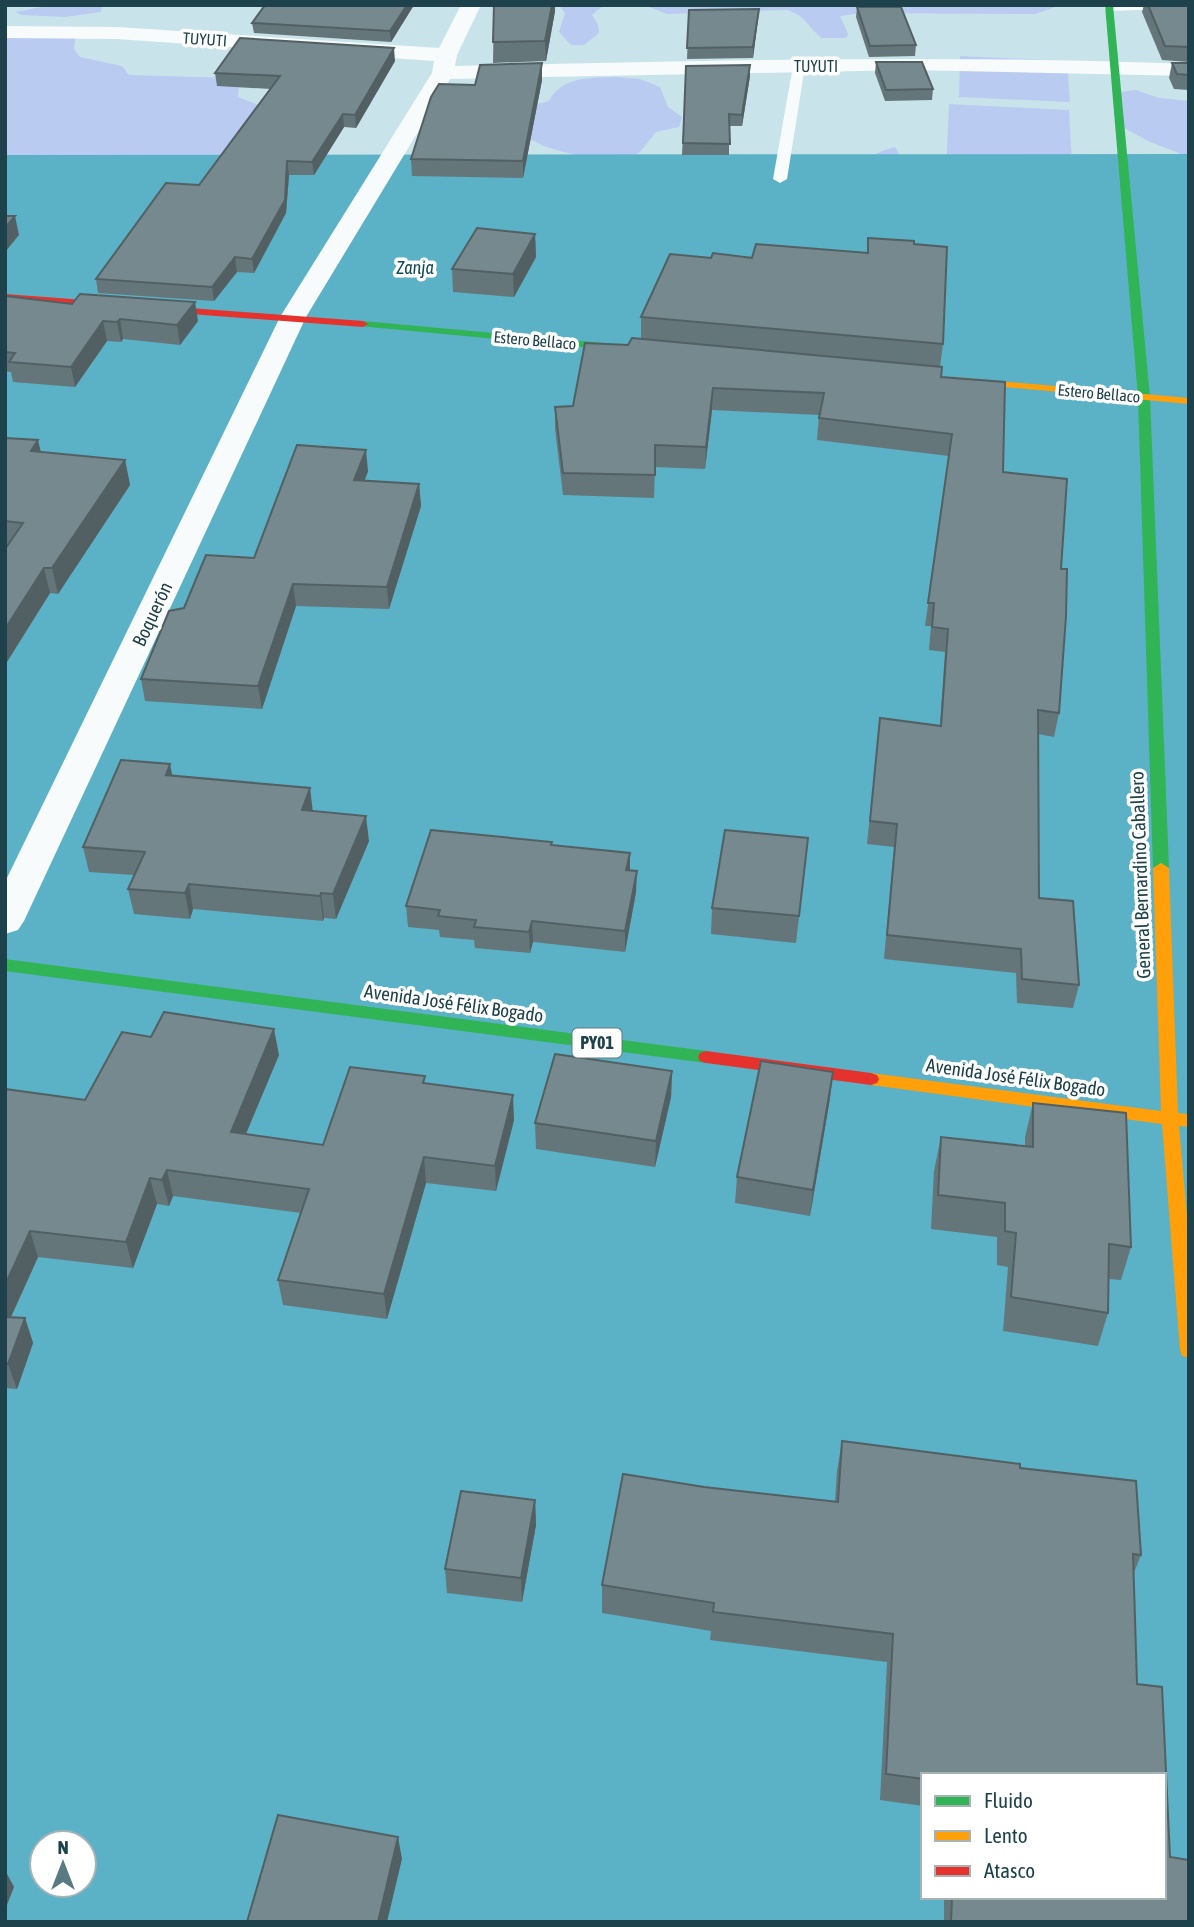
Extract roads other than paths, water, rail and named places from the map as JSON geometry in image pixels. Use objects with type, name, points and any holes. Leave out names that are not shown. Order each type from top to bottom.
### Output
[{"type":"main road","name":"General Bernardino Caballero","points":[[1109,6],[1118,66],[1136,335],[1144,397],[1170,1119],[1189,1350]]},
{"type":"main road","name":"Estero Bellaco","points":[[5,297],[297,313],[650,351]]},
{"type":"main road","name":"Estero Bellaco","points":[[938,378],[1189,401]]},
{"type":"main road","name":"Avenida José Félix Bogado","points":[[5,965],[1189,1121]]},
{"type":"street","name":"Boquerón","points":[[5,921],[297,313],[444,64],[471,5]]},
{"type":"street","name":"TUYUTI","points":[[5,32],[120,24],[444,64],[1118,66],[1189,70]]},
{"type":"lane","points":[[1109,6],[1168,5]]},
{"type":"lane","points":[[780,178],[799,66]]},
{"type":"water","name":"Zanja","points":[[1189,154],[1189,1922],[5,1922],[5,155]]}]
